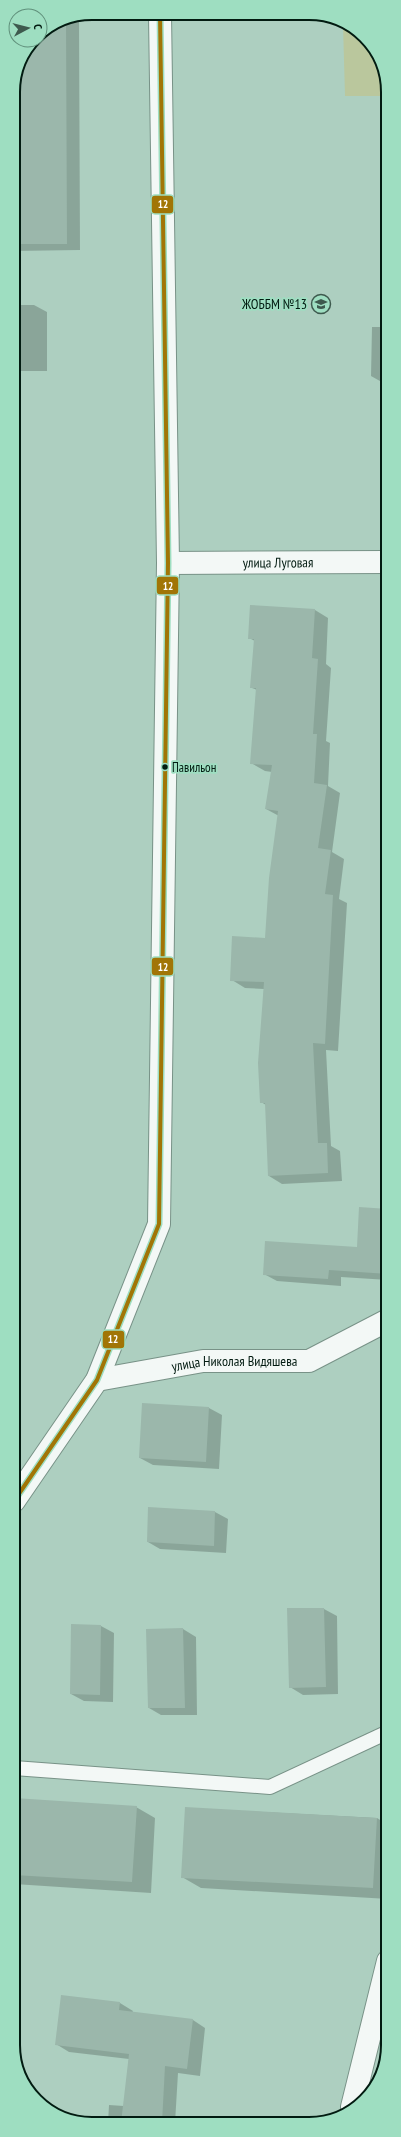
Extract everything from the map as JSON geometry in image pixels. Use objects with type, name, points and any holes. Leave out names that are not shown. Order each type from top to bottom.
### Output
[{"type":"street","points":[[20,1492],[96,1380],[159,1224],[168,563],[160,20]]},
{"type":"street","name":"улица Луговая","points":[[168,563],[381,562]]},
{"type":"street","name":"улица Николая Видяшева","points":[[96,1380],[203,1361],[309,1361],[381,1324]]},
{"type":"street","points":[[353,2102],[381,1989]]},
{"type":"lane","points":[[20,1768],[270,1787],[381,1735]]},
{"type":"green space","points":[[343,29],[360,41],[374,60],[379,74],[381,92],[381,96],[345,96]]},
{"type":"building","points":[[66,25],[67,244],[20,244],[20,87],[22,74],[27,60],[35,48],[48,48],[48,35]]},
{"type":"building","points":[[250,605],[315,609],[312,658],[318,659],[313,734],[317,734],[314,783],[327,785],[318,848],[331,850],[325,894],[333,895],[325,1044],[313,1043],[318,1143],[327,1143],[328,1173],[268,1176],[265,1103],[260,1103],[258,1063],[264,982],[230,981],[232,936],[265,938],[269,878],[278,811],[265,809],[272,765],[250,764],[256,688],[250,688],[254,639],[248,639]]},
{"type":"building","points":[[359,1207],[381,1209],[381,1274],[329,1270],[328,1279],[263,1275],[265,1241],[357,1247]]},
{"type":"building","points":[[142,1403],[209,1407],[206,1462],[139,1458]]},
{"type":"building","points":[[148,1507],[215,1511],[214,1546],[147,1542]]},
{"type":"building","points":[[287,1608],[324,1608],[326,1687],[289,1688]]},
{"type":"building","points":[[71,1624],[101,1625],[100,1695],[70,1694]]},
{"type":"building","points":[[183,1628],[185,1708],[148,1708],[146,1629]]},
{"type":"building","points":[[20,1798],[137,1806],[132,1882],[20,1875]]},
{"type":"building","points":[[185,1807],[377,1818],[373,1888],[181,1878]]},
{"type":"building","points":[[61,1995],[120,2002],[119,2010],[193,2019],[187,2069],[165,2066],[162,2117],[122,2117],[129,2054],[55,2045]]},
{"type":"transit line","name":"12","points":[[20,1492],[97,1380],[159,1224],[168,563],[160,20]]},
{"type":"place","name":"ЖОББМ №13","points":[[321,304]]},
{"type":"place","name":"Павильон","points":[[165,767]]}]
